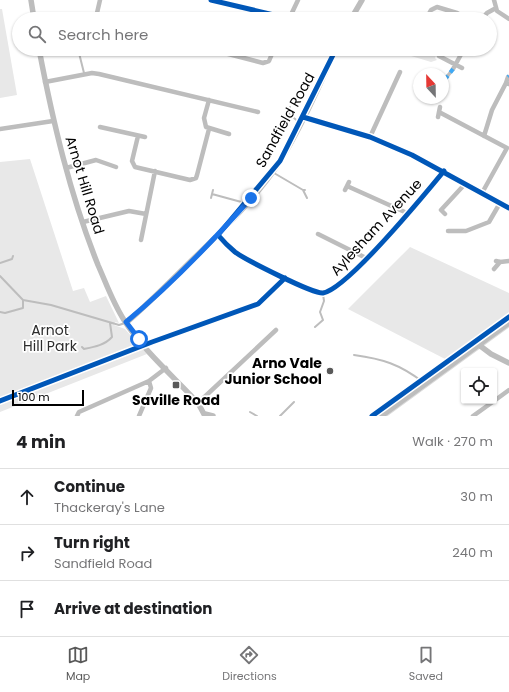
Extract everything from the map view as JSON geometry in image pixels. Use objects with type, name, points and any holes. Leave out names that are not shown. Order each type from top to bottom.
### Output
[{"type":"main road","points":[[380,416],[426,384],[509,322]]},
{"type":"street","points":[[31,0],[33,12]]},
{"type":"street","points":[[97,12],[100,0]]},
{"type":"street","points":[[211,0],[261,12]]},
{"type":"street","points":[[293,12],[298,0]]},
{"type":"street","points":[[355,12],[362,0]]},
{"type":"street","points":[[494,0],[499,13],[509,19]]},
{"type":"street","points":[[430,12],[437,7],[454,12]]},
{"type":"street","points":[[489,12],[496,8]]},
{"type":"street","name":"Arnot Hill Road","points":[[40,56],[53,121],[66,168],[82,222],[109,291],[126,322],[139,339],[198,403],[205,415]]},
{"type":"street","points":[[236,56],[263,63],[269,60],[271,56]]},
{"type":"street","name":"Sandfield Road","points":[[126,322],[145,306],[218,235],[272,172],[300,123],[333,56]]},
{"type":"street","points":[[439,56],[454,67],[462,68]]},
{"type":"street","points":[[449,74],[460,56]]},
{"type":"street","points":[[370,137],[400,72]]},
{"type":"street","points":[[45,82],[84,74],[99,74],[258,112]]},
{"type":"street","points":[[484,136],[492,110],[507,83],[509,76]]},
{"type":"street","points":[[397,79],[402,81]]},
{"type":"street","points":[[138,136],[133,159],[133,164],[136,167],[190,180],[196,178],[209,129],[204,118],[209,100]]},
{"type":"street","points":[[439,112],[508,149],[482,193]]},
{"type":"street","points":[[303,117],[370,137],[444,171],[509,208]]},
{"type":"street","points":[[0,129],[53,121]]},
{"type":"street","points":[[100,127],[145,137]]},
{"type":"street","points":[[209,129],[229,134]]},
{"type":"street","points":[[66,168],[96,160],[116,167]]},
{"type":"street","points":[[141,240],[155,171]]},
{"type":"street","name":"Aylesham Avenue","points":[[323,293],[338,286],[366,258],[444,171]]},
{"type":"street","points":[[445,214],[441,210],[465,184]]},
{"type":"street","points":[[347,186],[407,213]]},
{"type":"street","points":[[455,226],[451,232],[466,231],[489,222],[500,203]]},
{"type":"street","points":[[82,222],[128,211],[146,214]]},
{"type":"street","points":[[319,233],[366,258]]},
{"type":"street","points":[[218,235],[239,254],[315,292],[323,293]]},
{"type":"street","points":[[494,269],[498,261],[509,261]]},
{"type":"street","points":[[198,403],[276,330]]},
{"type":"street","points":[[479,345],[491,354],[509,363]]},
{"type":"street","points":[[77,416],[79,412],[149,381],[166,368]]},
{"type":"street","points":[[139,416],[151,388],[149,381]]},
{"type":"street","points":[[497,399],[509,390]]},
{"type":"street","points":[[473,416],[490,404]]},
{"type":"street","points":[[205,415],[213,416]]},
{"type":"lane","points":[[80,56],[84,74]]},
{"type":"lane","points":[[290,107],[289,114],[300,123]]},
{"type":"lane","points":[[272,172],[304,190],[307,198]]},
{"type":"lane","points":[[211,198],[213,190]]},
{"type":"lane","points":[[212,194],[246,203]]},
{"type":"lane","points":[[0,263],[12,259],[13,256]]},
{"type":"lane","points":[[0,276],[23,300],[51,305],[119,325],[126,322]]},
{"type":"lane","points":[[316,327],[323,320],[320,312],[324,301],[323,293]]},
{"type":"lane","points":[[0,312],[5,313],[23,308],[23,300]]},
{"type":"lane","points":[[82,347],[84,349],[91,348],[108,342],[112,337],[110,323]]},
{"type":"lane","points":[[354,355],[379,358],[389,362],[416,376],[426,384]]},
{"type":"lane","points":[[280,416],[294,402]]},
{"type":"lane","points":[[250,412],[256,416]]},
{"type":"green space","points":[[0,9],[2,9],[17,95],[0,98]]},
{"type":"green space","points":[[411,56],[436,56],[435,58],[437,60],[431,62]]},
{"type":"green space","name":"Arnot Hill Park","points":[[30,159],[73,291],[84,288],[90,302],[106,296],[119,323],[115,322],[114,325],[125,329],[147,354],[0,412],[0,162]]},
{"type":"green space","points":[[410,247],[509,293],[509,312],[447,360],[348,309]]},
{"type":"marked path","points":[[449,74],[453,69]]},
{"type":"cycle path","points":[[211,0],[262,12]]},
{"type":"cycle path","points":[[332,56],[280,161],[218,235],[228,246],[235,252],[279,276],[317,292],[323,293],[334,288],[367,259],[404,219],[444,171]]},
{"type":"cycle path","points":[[303,117],[370,137],[412,155],[509,208]]},
{"type":"cycle path","points":[[0,401],[152,342],[258,304],[285,278]]},
{"type":"cycle path","points":[[372,416],[509,317]]},
{"type":"place","name":"Arno Vale Junior School","points":[[330,371]]},
{"type":"place","name":"Saville Road","points":[[176,385]]},
{"type":"route","points":[[139,339],[126,322],[145,306],[218,235],[251,198]]}]
